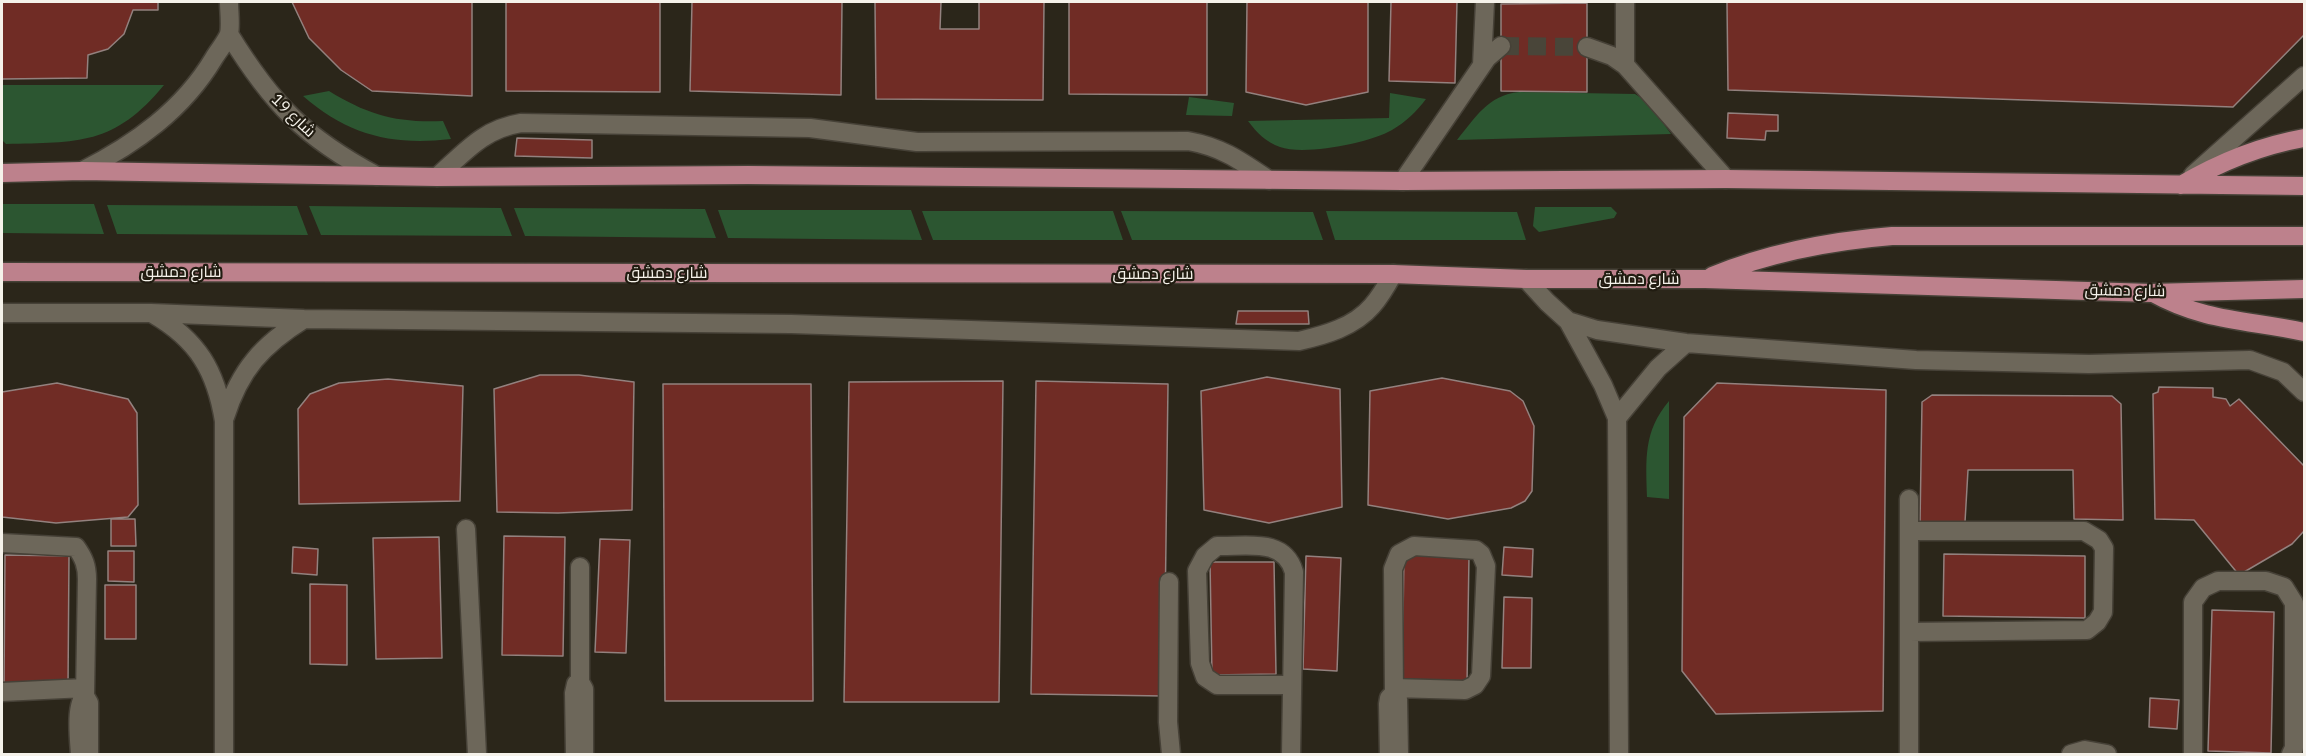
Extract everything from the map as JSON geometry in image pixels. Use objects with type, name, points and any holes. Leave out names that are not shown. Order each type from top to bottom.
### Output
[{"type":"main road","points":[[2181,186],[2231,158],[2258,148],[2304,138]]},
{"type":"main road","points":[[2,173],[82,171],[437,177],[748,175],[1402,181],[1726,179],[2304,186]]},
{"type":"main road","points":[[1705,279],[1755,260],[1797,249],[1839,241],[1892,236],[2304,236]]},
{"type":"main road","name":"شارع دمشق","points":[[2,272],[1394,274],[1526,279],[1705,279],[2151,292],[2304,289]]},
{"type":"main road","points":[[2151,292],[2172,304],[2213,317],[2304,332]]},
{"type":"street","points":[[82,171],[119,152],[152,129],[174,108],[207,69],[229,34],[229,2]]},
{"type":"street","points":[[1482,65],[1485,2]]},
{"type":"street","points":[[1625,2],[1626,65]]},
{"type":"street","name":"شارع 19","points":[[229,34],[251,70],[277,103],[307,132],[340,156],[377,176]]},
{"type":"street","points":[[1402,181],[1482,65],[1501,46]]},
{"type":"street","points":[[1587,47],[1612,56],[1626,65],[1726,179]]},
{"type":"street","points":[[2181,186],[2304,76]]},
{"type":"street","points":[[437,177],[479,139],[503,126],[521,123],[810,128],[917,142],[1188,141],[1207,144],[1230,154],[1269,180]]},
{"type":"street","points":[[2,314],[151,313],[304,319],[791,324],[1299,341],[1323,336],[1361,316],[1372,306],[1394,274]]},
{"type":"street","points":[[1526,279],[1546,302],[1568,321],[1595,368],[1617,418],[1619,754]]},
{"type":"street","points":[[151,313],[171,324],[188,339],[202,357],[213,377],[224,421],[224,754]]},
{"type":"street","points":[[224,421],[231,396],[244,372],[281,333],[304,319]]},
{"type":"street","points":[[1568,321],[1597,330],[1686,343],[1916,360],[2089,364],[2250,360],[2283,372],[2304,392]]},
{"type":"street","points":[[1617,418],[1658,368],[1686,343]]},
{"type":"street","points":[[1909,499],[1909,754]]},
{"type":"street","points":[[466,529],[477,754]]},
{"type":"street","points":[[1909,531],[2084,531],[2092,534],[2104,548],[2103,612],[2097,622],[2087,630],[1909,632]]},
{"type":"street","points":[[2,543],[76,547],[84,558],[87,579],[85,692],[89,702],[89,754]]},
{"type":"street","points":[[1291,754],[1294,572],[1292,564],[1288,556],[1274,547],[1217,546],[1205,556],[1197,571],[1200,663],[1205,677],[1217,685],[1292,685]]},
{"type":"street","points":[[1394,691],[1465,690],[1479,681],[1486,566],[1481,554],[1476,550],[1414,546],[1400,554],[1393,569],[1394,691],[1398,700],[1399,754]]},
{"type":"street","points":[[580,567],[580,682],[584,689],[584,754]]},
{"type":"street","points":[[2193,754],[2193,602],[2203,588],[2218,581],[2266,581],[2284,587],[2294,603],[2294,748],[2291,754]]},
{"type":"street","points":[[1169,582],[1168,722],[1171,754]]},
{"type":"street","points":[[1909,671],[1918,698],[1920,754]]},
{"type":"street","points":[[575,754],[574,693],[576,684],[580,682]]},
{"type":"street","points":[[1389,754],[1388,704],[1394,691]]},
{"type":"street","points":[[2,692],[85,692]]},
{"type":"street","points":[[80,754],[79,706],[85,692]]},
{"type":"street","points":[[2071,754],[2085,750],[2107,754]]},
{"type":"green space","points":[[2,85],[164,85],[128,120],[93,137],[54,143],[6,144],[2,140]]},
{"type":"green space","points":[[329,91],[357,106],[383,116],[411,121],[443,121],[451,139],[409,141],[372,135],[337,120],[303,96]]},
{"type":"green space","points":[[1519,92],[1635,94],[1648,102],[1671,134],[1457,140],[1483,109],[1499,98]]},
{"type":"green space","points":[[1390,93],[1426,99],[1411,116],[1392,130],[1382,135],[1337,147],[1305,150],[1280,147],[1262,137],[1248,121],[1389,118]]},
{"type":"green space","points":[[1189,97],[1234,103],[1232,116],[1186,115]]},
{"type":"green space","points":[[2,204],[94,204],[104,234],[2,233]]},
{"type":"green space","points":[[107,205],[297,206],[308,235],[117,234]]},
{"type":"green space","points":[[309,206],[501,208],[512,236],[321,235]]},
{"type":"green space","points":[[1535,207],[1611,207],[1617,213],[1614,218],[1539,232],[1533,226]]},
{"type":"green space","points":[[514,208],[705,209],[716,238],[525,236]]},
{"type":"green space","points":[[718,210],[911,210],[922,240],[728,238]]},
{"type":"green space","points":[[922,211],[1113,211],[1123,240],[933,240]]},
{"type":"green space","points":[[1121,211],[1313,212],[1323,240],[1132,240]]},
{"type":"green space","points":[[1326,211],[1517,212],[1526,240],[1335,240]]},
{"type":"green space","points":[[1669,401],[1669,499],[1647,497],[1647,458],[1650,435],[1654,424]]},
{"type":"building","points":[[2,2],[158,2],[158,10],[133,10],[124,34],[108,49],[88,55],[87,78],[2,79]]},
{"type":"building","points":[[292,2],[472,2],[472,96],[372,91],[341,70],[309,38]]},
{"type":"building","points":[[506,2],[660,2],[660,92],[506,91]]},
{"type":"building","points":[[692,2],[842,2],[841,95],[690,91]]},
{"type":"building","points":[[875,2],[941,2],[940,29],[979,29],[979,2],[1044,2],[1043,100],[876,99]]},
{"type":"building","points":[[1069,2],[1207,2],[1207,95],[1069,94]]},
{"type":"building","points":[[1247,2],[1368,2],[1368,92],[1306,105],[1246,92]]},
{"type":"building","points":[[1391,2],[1457,2],[1455,83],[1389,81]]},
{"type":"building","points":[[1727,2],[2304,2],[2304,35],[2233,107],[1728,90]]},
{"type":"building","points":[[1587,3],[1587,92],[1501,91],[1501,4]]},
{"type":"building","points":[[1728,113],[1778,115],[1778,131],[1766,131],[1765,140],[1727,138]]},
{"type":"building","points":[[517,138],[592,140],[592,158],[515,156]]},
{"type":"building","points":[[1238,311],[1308,311],[1309,324],[1236,324]]},
{"type":"building","points":[[540,375],[579,375],[634,382],[632,510],[558,513],[497,512],[494,389]]},
{"type":"building","points":[[1267,377],[1340,389],[1342,507],[1269,523],[1204,510],[1201,391]]},
{"type":"building","points":[[1442,378],[1510,391],[1523,401],[1534,426],[1532,491],[1525,501],[1511,508],[1448,519],[1368,505],[1370,391]]},
{"type":"building","points":[[388,379],[463,386],[460,501],[299,504],[298,409],[310,394],[339,383]]},
{"type":"building","points":[[1003,381],[999,702],[844,702],[849,382]]},
{"type":"building","points":[[1036,381],[1168,384],[1164,696],[1031,694]]},
{"type":"building","points":[[57,383],[128,399],[137,413],[138,505],[128,517],[56,523],[2,517],[2,392]]},
{"type":"building","points":[[1717,383],[1886,390],[1883,711],[1716,714],[1682,671],[1684,417]]},
{"type":"building","points":[[663,384],[811,384],[813,701],[665,701]]},
{"type":"building","points":[[2159,387],[2213,388],[2213,397],[2226,399],[2230,406],[2239,399],[2304,466],[2304,531],[2292,544],[2239,575],[2194,520],[2155,519],[2153,394],[2158,392]]},
{"type":"building","points":[[1932,395],[2112,396],[2121,404],[2123,520],[2074,519],[2073,470],[1968,470],[1965,522],[1956,531],[1920,523],[1922,402]]},
{"type":"building","points":[[111,519],[135,519],[136,546],[111,546]]},
{"type":"building","points":[[504,536],[565,537],[563,656],[502,655]]},
{"type":"building","points":[[439,537],[442,658],[376,659],[373,538]]},
{"type":"building","points":[[600,539],[630,540],[626,653],[595,652]]},
{"type":"building","points":[[293,547],[318,549],[317,575],[292,573]]},
{"type":"building","points":[[1504,547],[1533,549],[1532,577],[1502,575]]},
{"type":"building","points":[[108,551],[134,551],[134,582],[108,581]]},
{"type":"building","points":[[1404,554],[1469,556],[1467,684],[1402,682]]},
{"type":"building","points":[[1944,554],[2085,556],[2085,618],[1943,616]]},
{"type":"building","points":[[5,555],[69,556],[68,687],[4,687]]},
{"type":"building","points":[[1306,556],[1341,558],[1337,671],[1303,669]]},
{"type":"building","points":[[1210,562],[1274,562],[1276,674],[1212,675]]},
{"type":"building","points":[[310,584],[347,585],[347,665],[310,664]]},
{"type":"building","points":[[105,585],[136,585],[136,639],[105,639]]},
{"type":"building","points":[[1504,597],[1532,598],[1531,668],[1502,668]]},
{"type":"building","points":[[2212,610],[2274,612],[2271,753],[2208,751]]},
{"type":"building","points":[[2150,698],[2179,700],[2177,729],[2149,727]]},
{"type":"tunnel","points":[[1501,46],[1587,47]]}]
